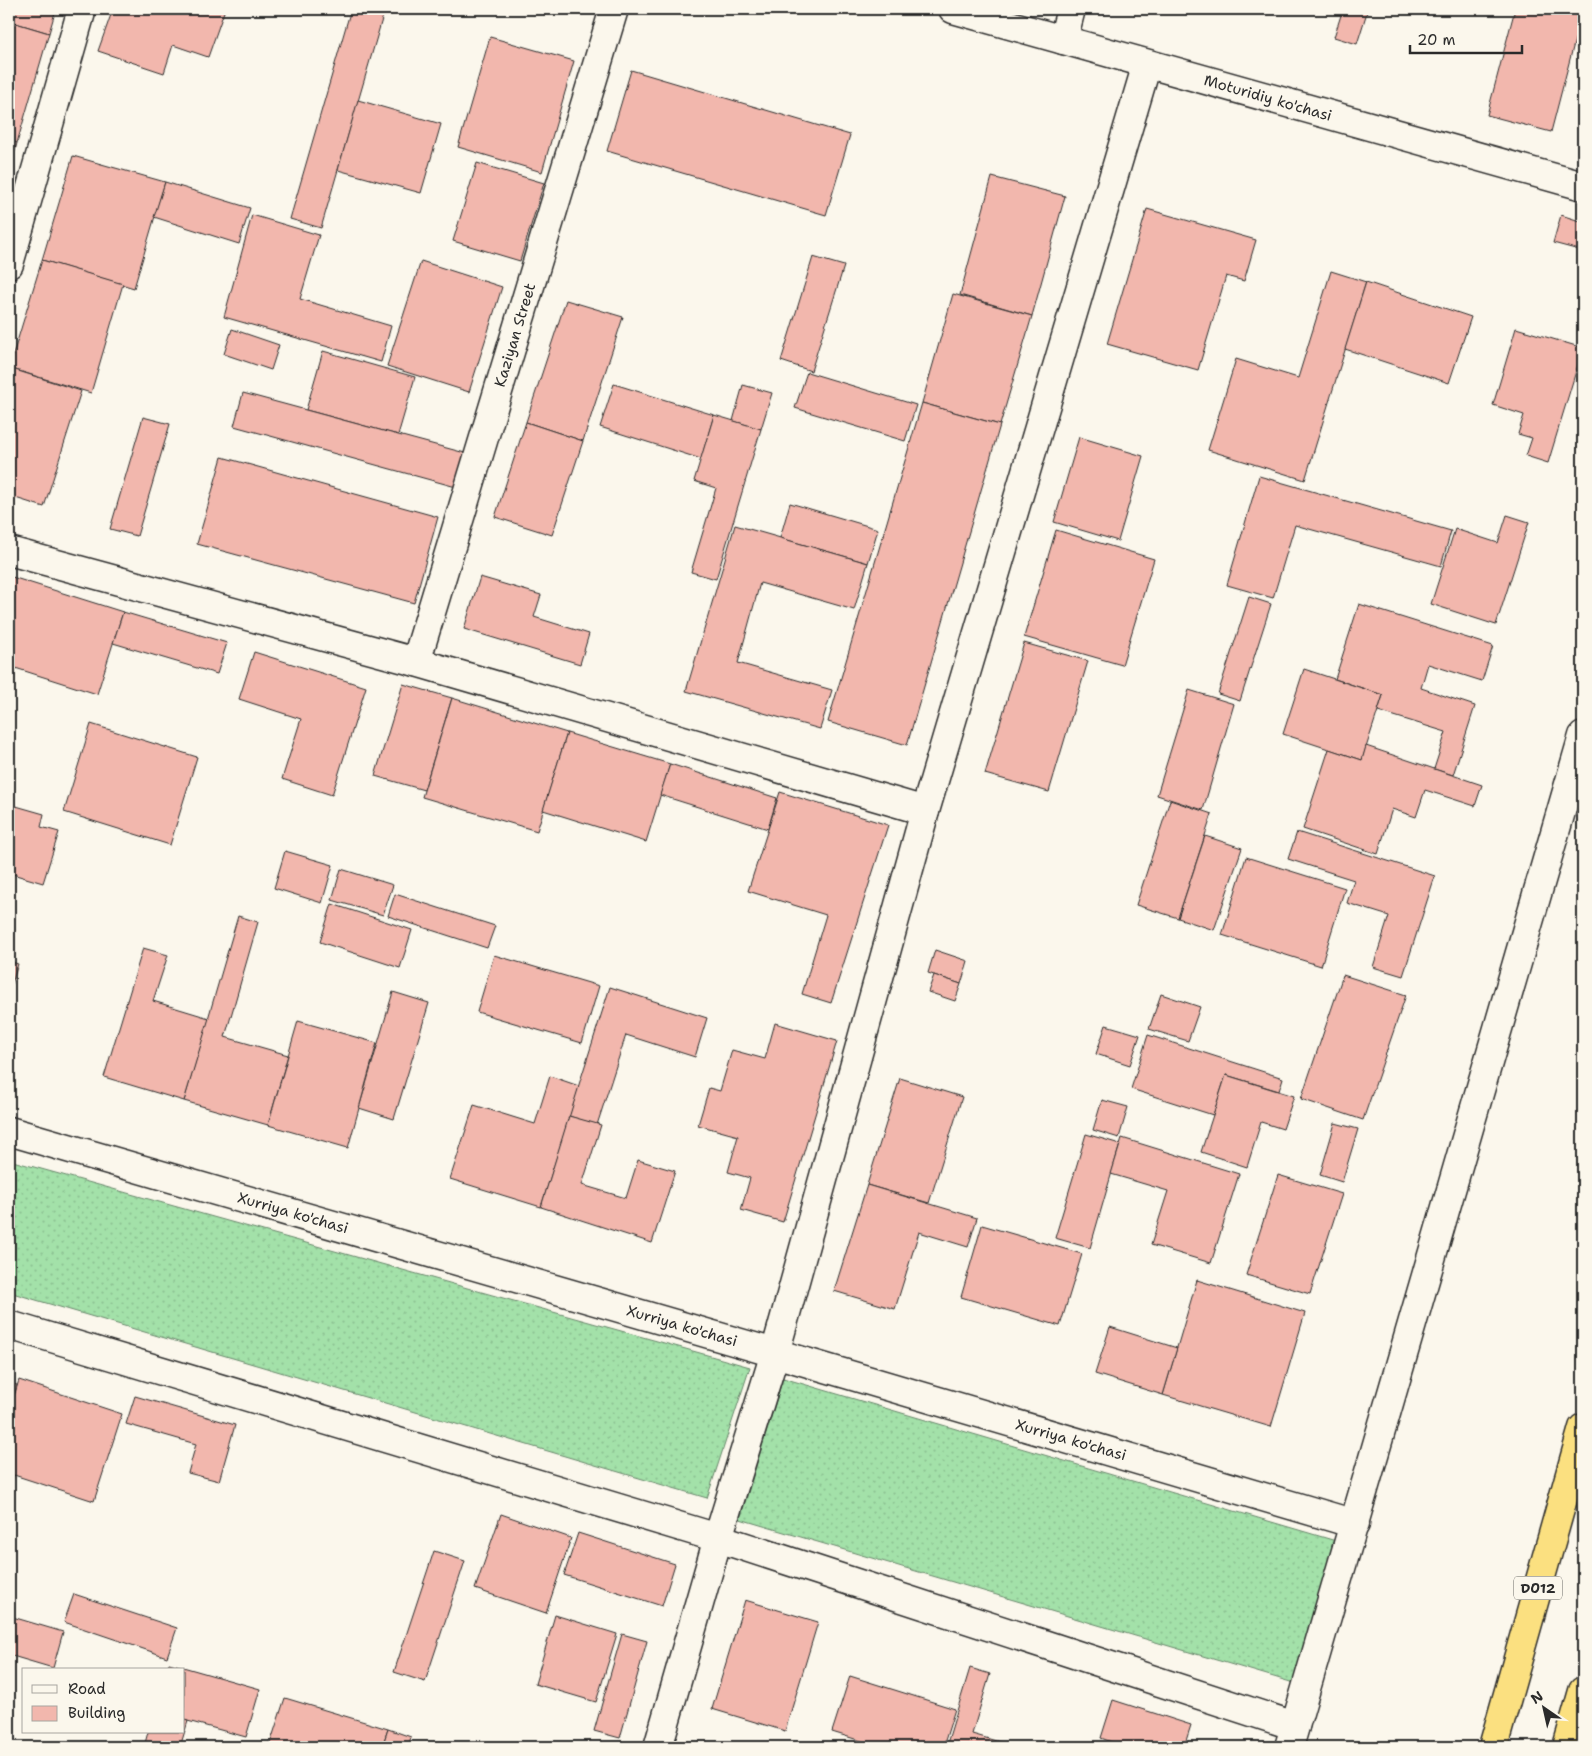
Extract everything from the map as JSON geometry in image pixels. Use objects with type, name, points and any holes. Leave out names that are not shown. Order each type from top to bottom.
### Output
[{"type":"highway","name":"D012","points":[[1493,1747],[1583,1428]]},
{"type":"highway","points":[[1567,1747],[1583,1691]]},
{"type":"street","points":[[9,264],[82,9]]},
{"type":"street","name":"Kaziyan Street","points":[[416,662],[614,9]]},
{"type":"street","name":"Moturidiy ko'chasi","points":[[953,9],[1583,186]]},
{"type":"street","points":[[1063,40],[1071,9]]},
{"type":"street","points":[[658,1747],[718,1538],[775,1353],[925,811],[1147,64]]},
{"type":"street","points":[[9,551],[416,662],[925,811]]},
{"type":"street","points":[[9,1325],[718,1538],[1292,1736],[1583,736]]},
{"type":"street","name":"Xurriya ko'chasi","points":[[9,1131],[775,1353],[1355,1524]]},
{"type":"green space","points":[[9,1160],[750,1367],[707,1498],[9,1292]]},
{"type":"green space","points":[[783,1378],[1336,1541],[1294,1683],[740,1519]]},
{"type":"building","points":[[9,9],[56,9],[49,33],[9,21]]},
{"type":"building","points":[[113,9],[225,9],[208,57],[173,45],[164,73],[98,51]]},
{"type":"building","points":[[351,9],[385,9],[321,228],[290,219]]},
{"type":"building","points":[[1343,9],[1368,9],[1357,44],[1334,37]]},
{"type":"building","points":[[1515,9],[1583,9],[1551,132],[1487,115]]},
{"type":"building","points":[[9,21],[49,33],[17,143],[9,140]]},
{"type":"building","points":[[490,37],[574,61],[542,172],[458,147]]},
{"type":"building","points":[[631,70],[850,135],[826,215],[607,151]]},
{"type":"building","points":[[358,100],[441,124],[421,193],[338,170]]},
{"type":"building","points":[[9,140],[17,143],[9,174]]},
{"type":"building","points":[[73,156],[165,182],[134,288],[42,260]]},
{"type":"building","points":[[477,163],[544,183],[520,261],[453,241]]},
{"type":"building","points":[[992,177],[1065,196],[1032,316],[960,295]]},
{"type":"building","points":[[165,182],[250,208],[239,244],[154,217]]},
{"type":"building","points":[[1147,209],[1256,240],[1244,281],[1226,276],[1198,370],[1107,344]]},
{"type":"building","points":[[252,215],[319,235],[300,299],[391,326],[381,362],[224,317]]},
{"type":"building","points":[[1561,215],[1583,222],[1583,251],[1553,243]]},
{"type":"building","points":[[813,257],[844,266],[811,371],[781,361]]},
{"type":"building","points":[[42,260],[123,284],[91,393],[9,368]]},
{"type":"building","points":[[421,261],[502,287],[469,392],[387,366]]},
{"type":"building","points":[[1331,271],[1366,282],[1305,480],[1208,450],[1236,359],[1298,378]]},
{"type":"building","points":[[1366,282],[1471,317],[1449,383],[1345,349]]},
{"type":"building","points":[[953,294],[1032,316],[1000,425],[922,403]]},
{"type":"building","points":[[566,300],[623,317],[583,441],[526,422]]},
{"type":"building","points":[[1516,328],[1583,348],[1548,463],[1526,456],[1532,438],[1518,434],[1524,415],[1493,405]]},
{"type":"building","points":[[232,329],[279,345],[271,370],[224,354]]},
{"type":"building","points":[[323,351],[415,377],[398,435],[306,410]]},
{"type":"building","points":[[9,368],[81,391],[44,507],[9,496]]},
{"type":"building","points":[[807,372],[916,405],[905,441],[795,408]]},
{"type":"building","points":[[614,384],[714,415],[701,459],[600,427]]},
{"type":"building","points":[[743,385],[772,393],[761,429],[733,421]]},
{"type":"building","points":[[243,393],[465,453],[456,487],[234,426]]},
{"type":"building","points":[[922,403],[1000,425],[907,745],[828,722]]},
{"type":"building","points":[[714,415],[761,429],[716,579],[691,572],[716,488],[694,481]]},
{"type":"building","points":[[143,417],[170,424],[137,536],[110,529]]},
{"type":"building","points":[[526,422],[583,441],[552,535],[495,517]]},
{"type":"building","points":[[1079,437],[1143,456],[1118,541],[1054,522]]},
{"type":"building","points":[[222,457],[438,517],[414,603],[197,544]]},
{"type":"building","points":[[1259,476],[1451,531],[1441,566],[1295,525],[1273,598],[1227,585]]},
{"type":"building","points":[[790,503],[878,529],[868,563],[780,538]]},
{"type":"building","points":[[1507,515],[1529,522],[1496,625],[1431,604],[1455,529],[1498,543]]},
{"type":"building","points":[[735,525],[868,563],[854,610],[760,583],[738,663],[832,690],[820,729],[686,691]]},
{"type":"building","points":[[1056,530],[1154,559],[1122,665],[1024,637]]},
{"type":"building","points":[[12,577],[123,612],[97,694],[9,666],[9,586]]},
{"type":"building","points":[[480,577],[541,595],[534,617],[589,634],[580,664],[464,629]]},
{"type":"building","points":[[1249,597],[1271,604],[1240,701],[1218,694]]},
{"type":"building","points":[[1359,604],[1493,646],[1482,681],[1428,664],[1421,688],[1475,706],[1453,775],[1434,769],[1446,732],[1378,711],[1383,695],[1335,679]]},
{"type":"building","points":[[123,612],[227,643],[217,674],[113,643]]},
{"type":"building","points":[[1024,643],[1088,661],[1049,792],[985,774]]},
{"type":"building","points":[[254,652],[366,687],[332,795],[282,779],[301,719],[239,699]]},
{"type":"building","points":[[1304,669],[1383,695],[1362,760],[1283,734]]},
{"type":"building","points":[[403,684],[452,698],[424,790],[375,776]]},
{"type":"building","points":[[1189,690],[1234,704],[1203,810],[1157,795]]},
{"type":"building","points":[[452,698],[567,733],[537,831],[422,797]]},
{"type":"building","points":[[91,724],[197,757],[170,845],[64,812]]},
{"type":"building","points":[[567,733],[670,764],[646,842],[543,810]]},
{"type":"building","points":[[1366,746],[1482,785],[1475,806],[1425,790],[1416,817],[1392,809],[1378,854],[1303,829],[1329,749],[1362,760]]},
{"type":"building","points":[[670,764],[777,798],[768,829],[660,795]]},
{"type":"building","points":[[780,792],[888,825],[831,1003],[802,994],[826,915],[748,891]]},
{"type":"building","points":[[1170,800],[1212,814],[1178,918],[1136,905]]},
{"type":"building","points":[[9,804],[44,814],[41,827],[59,832],[43,883],[9,873]]},
{"type":"building","points":[[1297,832],[1435,876],[1403,976],[1373,967],[1389,916],[1347,903],[1354,880],[1288,859]]},
{"type":"building","points":[[1205,836],[1242,848],[1214,930],[1178,918]]},
{"type":"building","points":[[285,851],[333,865],[322,903],[274,888]]},
{"type":"building","points":[[1246,857],[1345,888],[1321,966],[1222,935]]},
{"type":"building","points":[[341,869],[393,885],[383,915],[332,900]]},
{"type":"building","points":[[395,894],[495,926],[487,948],[388,916]]},
{"type":"building","points":[[332,904],[412,930],[400,968],[320,942]]},
{"type":"building","points":[[238,916],[258,922],[225,1037],[288,1055],[268,1125],[184,1101]]},
{"type":"building","points":[[143,948],[168,955],[153,1001],[209,1018],[184,1101],[104,1077]]},
{"type":"building","points":[[935,950],[968,961],[961,984],[928,973]]},
{"type":"building","points":[[494,955],[599,986],[582,1043],[477,1012]]},
{"type":"building","points":[[9,961],[18,964],[9,993]]},
{"type":"building","points":[[934,975],[961,984],[955,1001],[928,992]]},
{"type":"building","points":[[1343,975],[1406,995],[1363,1120],[1301,1099]]},
{"type":"building","points":[[610,987],[707,1018],[695,1057],[626,1035],[597,1125],[569,1116]]},
{"type":"building","points":[[393,992],[429,1003],[394,1119],[359,1108]]},
{"type":"building","points":[[1161,994],[1200,1007],[1188,1041],[1149,1029]]},
{"type":"building","points":[[298,1021],[377,1043],[348,1148],[268,1125]]},
{"type":"building","points":[[775,1023],[837,1041],[783,1222],[741,1210],[750,1178],[728,1172],[738,1136],[698,1125],[709,1088],[720,1091],[732,1050],[765,1059]]},
{"type":"building","points":[[1106,1025],[1140,1035],[1130,1065],[1096,1054]]},
{"type":"building","points":[[1148,1035],[1283,1078],[1279,1091],[1226,1075],[1213,1115],[1131,1089]]},
{"type":"building","points":[[1226,1075],[1294,1096],[1283,1129],[1261,1122],[1247,1167],[1201,1152]]},
{"type":"building","points":[[550,1076],[579,1086],[541,1207],[450,1179],[474,1105],[535,1124]]},
{"type":"building","points":[[900,1078],[962,1097],[929,1203],[867,1185]]},
{"type":"building","points":[[1102,1100],[1128,1107],[1119,1138],[1093,1130]]},
{"type":"building","points":[[569,1116],[601,1125],[582,1185],[626,1198],[638,1160],[675,1171],[652,1243],[541,1207]]},
{"type":"building","points":[[1335,1123],[1358,1129],[1342,1182],[1320,1175]]},
{"type":"building","points":[[1086,1134],[1120,1144],[1090,1248],[1055,1238]]},
{"type":"building","points":[[1122,1138],[1239,1174],[1211,1263],[1151,1245],[1168,1191],[1111,1174]]},
{"type":"building","points":[[1278,1175],[1342,1194],[1310,1294],[1246,1275]]},
{"type":"building","points":[[867,1185],[977,1218],[968,1247],[919,1232],[895,1309],[834,1291]]},
{"type":"building","points":[[982,1225],[1082,1254],[1060,1326],[961,1297]]},
{"type":"building","points":[[1197,1280],[1305,1313],[1271,1427],[1163,1395]]},
{"type":"building","points":[[1110,1327],[1177,1348],[1163,1395],[1095,1374]]},
{"type":"building","points":[[19,1380],[122,1414],[94,1501],[14,1475],[11,1487],[9,1486],[9,1412]]},
{"type":"building","points":[[9,1383],[17,1385],[9,1412]]},
{"type":"building","points":[[135,1396],[235,1425],[219,1481],[188,1473],[196,1444],[126,1424]]},
{"type":"building","points":[[501,1514],[571,1538],[546,1613],[475,1589]]},
{"type":"building","points":[[578,1533],[675,1564],[662,1606],[564,1575]]},
{"type":"building","points":[[434,1551],[465,1561],[425,1682],[394,1672]]},
{"type":"building","points":[[74,1594],[177,1628],[167,1657],[64,1622]]},
{"type":"building","points":[[745,1600],[818,1622],[785,1731],[712,1709]]},
{"type":"building","points":[[555,1615],[617,1634],[596,1702],[535,1684]]},
{"type":"building","points":[[9,1616],[63,1632],[53,1668],[9,1655]]},
{"type":"building","points":[[622,1634],[647,1641],[620,1738],[594,1731]]},
{"type":"building","points":[[169,1663],[260,1689],[246,1737],[185,1720],[185,1668],[168,1668]]},
{"type":"building","points":[[970,1668],[990,1674],[972,1734],[1017,1747],[946,1747]]},
{"type":"building","points":[[850,1676],[955,1709],[943,1747],[881,1747],[832,1732]]},
{"type":"building","points":[[285,1698],[388,1729],[382,1747],[269,1747]]},
{"type":"building","points":[[1113,1700],[1191,1725],[1184,1747],[1116,1747],[1117,1744],[1101,1738]]},
{"type":"building","points":[[185,1720],[188,1721],[185,1731]]},
{"type":"building","points":[[388,1729],[411,1737],[408,1747],[382,1747]]},
{"type":"building","points":[[147,1734],[184,1734],[180,1747],[144,1747]]}]
